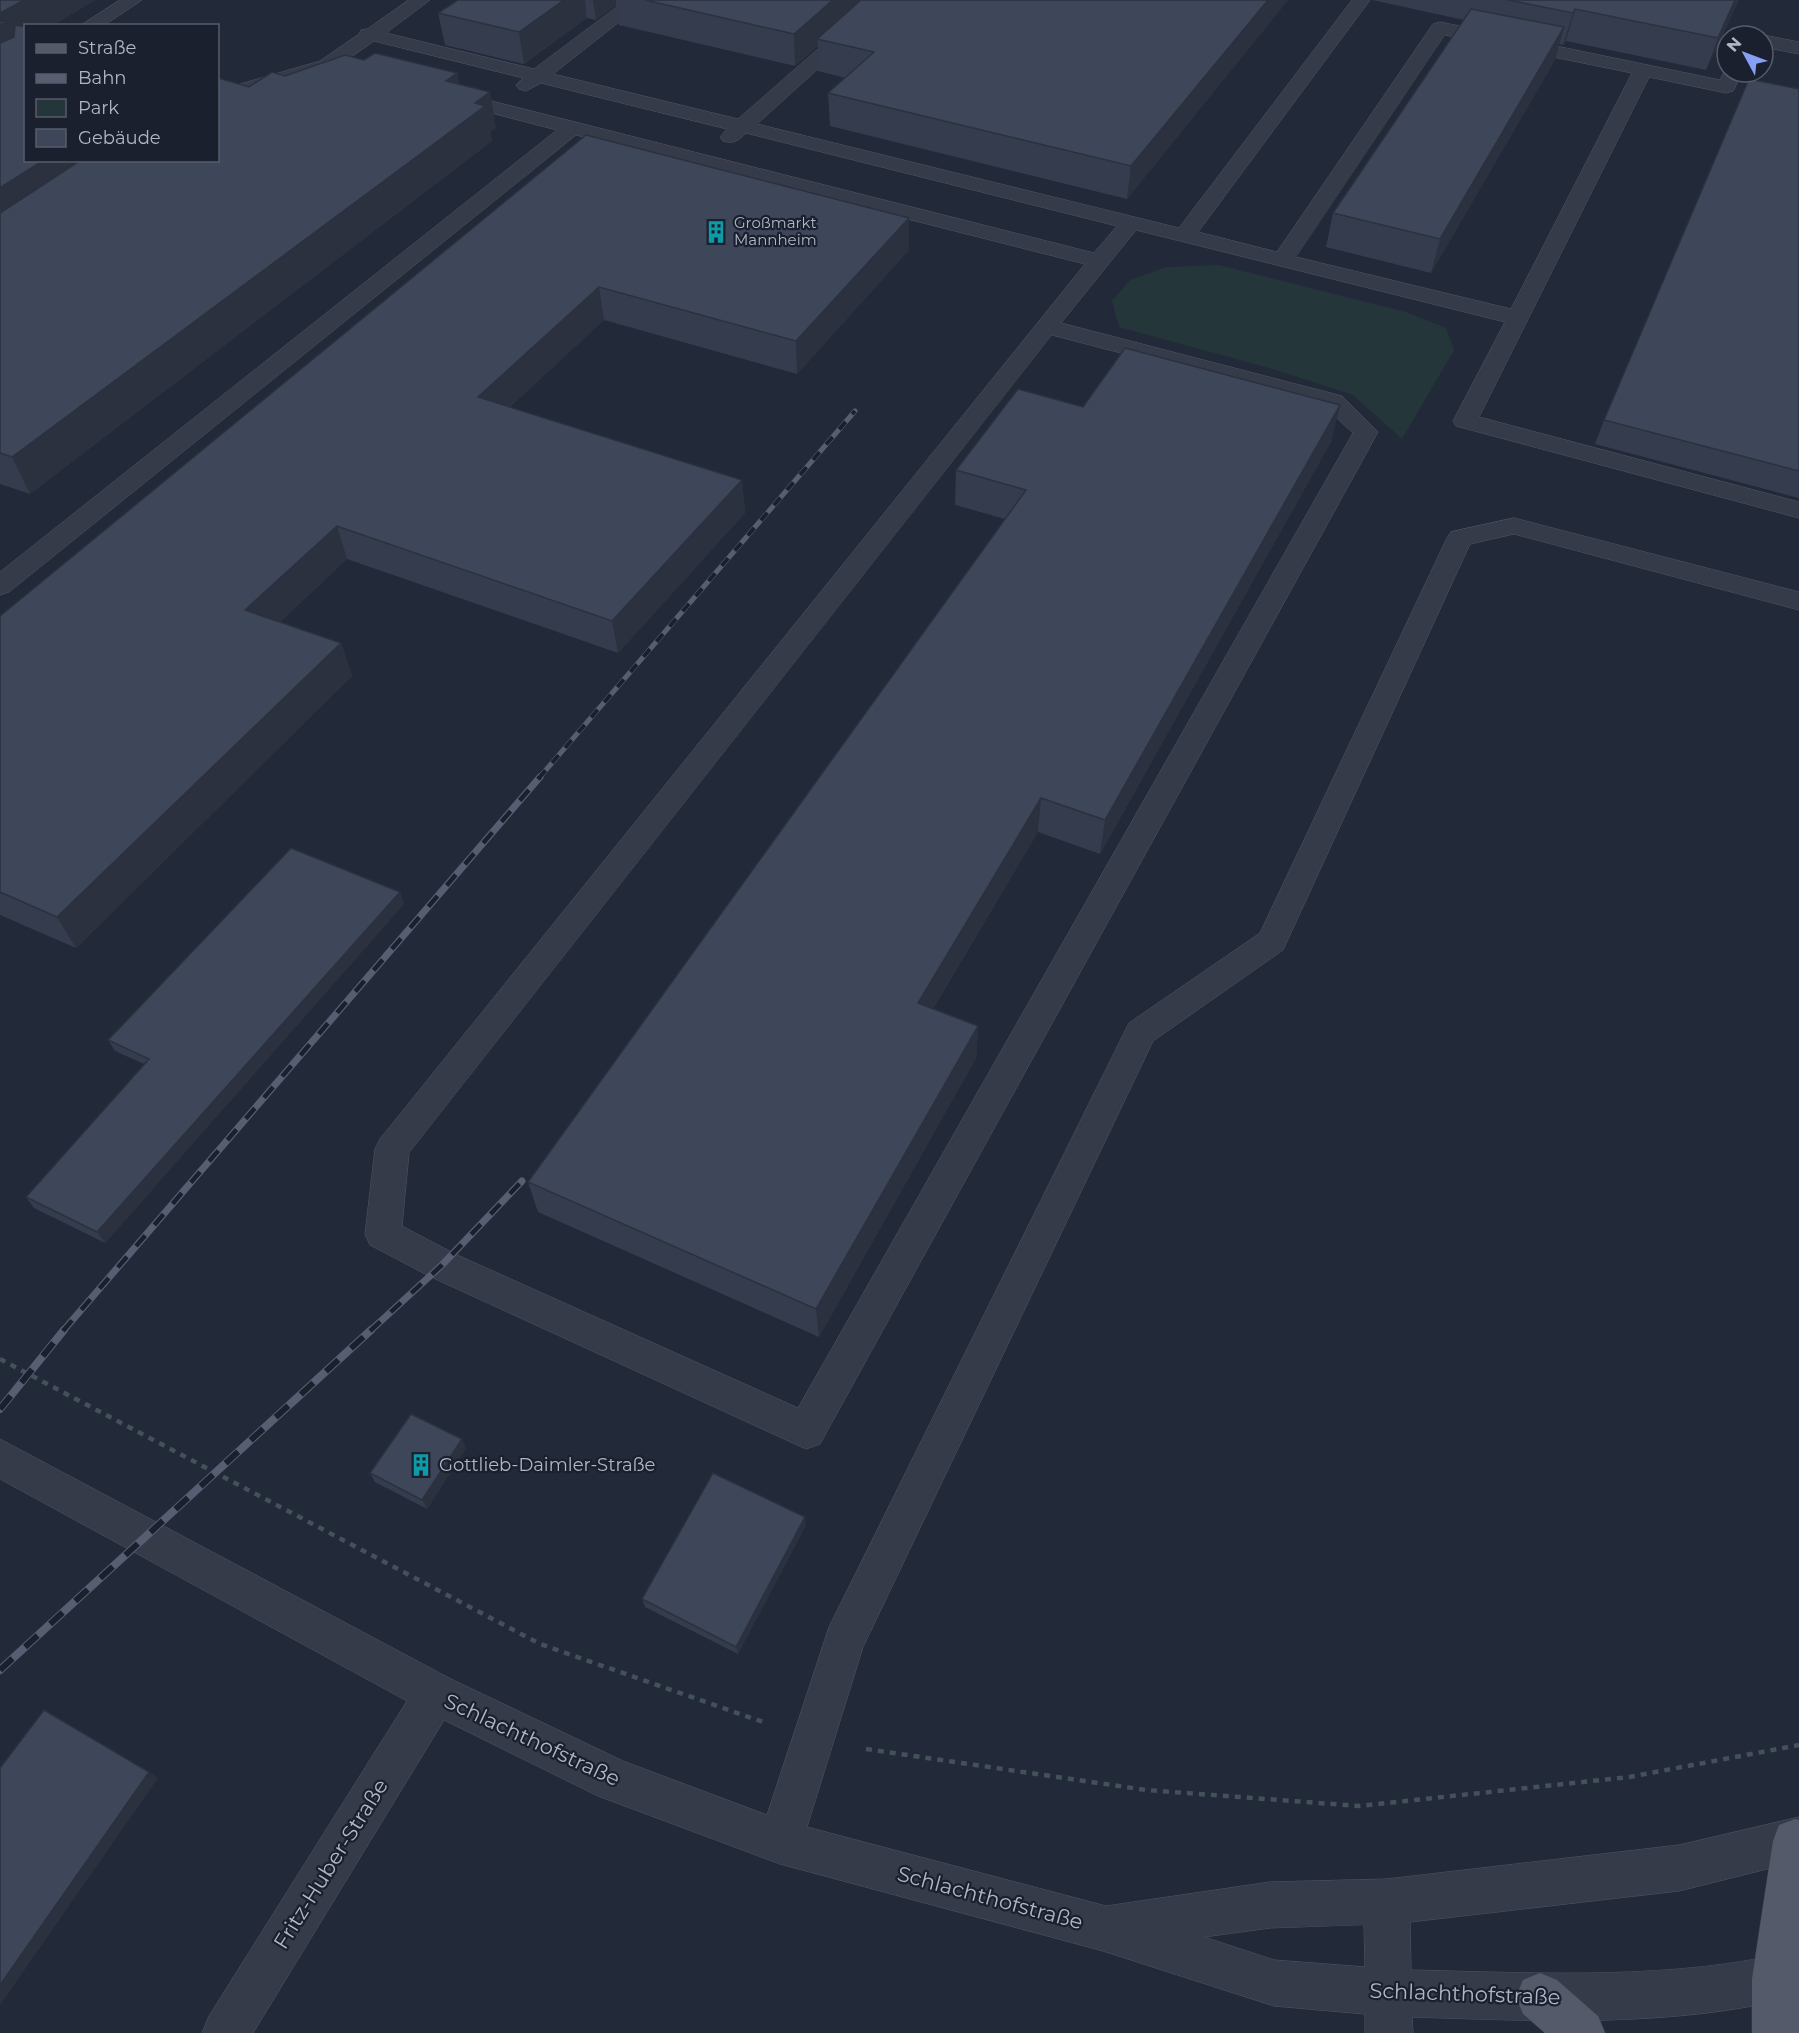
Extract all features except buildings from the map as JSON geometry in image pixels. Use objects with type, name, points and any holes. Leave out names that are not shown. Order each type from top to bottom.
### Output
[{"type":"main road","points":[[1776,2033],[1787,1976],[1798,1841]]},
{"type":"main road","points":[[1539,1997],[1581,2033]]},
{"type":"street","points":[[92,24],[134,0]]},
{"type":"street","points":[[219,106],[244,89],[327,65],[368,34],[421,0]]},
{"type":"street","points":[[496,108],[638,0]]},
{"type":"street","points":[[704,161],[885,0]]},
{"type":"street","points":[[1184,236],[1361,0]]},
{"type":"street","points":[[1283,260],[1440,28],[1726,87],[1727,84]]},
{"type":"street","points":[[368,34],[1518,318]]},
{"type":"street","points":[[1775,43],[1799,48]]},
{"type":"street","points":[[327,65],[350,70]]},
{"type":"street","points":[[1643,70],[1465,421],[1799,510]]},
{"type":"street","points":[[428,91],[1099,261]]},
{"type":"street","points":[[0,586],[573,127]]},
{"type":"street","points":[[961,181],[978,163]]},
{"type":"street","points":[[1048,327],[1333,401],[1366,432],[806,1431],[442,1265],[383,1234],[392,1149],[1099,261],[1131,223]]},
{"type":"street","points":[[780,1842],[849,1632],[938,1445],[1141,1032],[1272,941],[1460,538],[1514,526],[1799,601]]},
{"type":"street","name":"Schlachthofstraße","points":[[0,1458],[436,1694],[614,1780],[780,1842],[1103,1928],[1274,1983],[1389,2013],[1539,1997],[1653,1995],[1787,1976]]},
{"type":"street","name":"Fritz-Huber-Straße","points":[[226,2033],[436,1694]]},
{"type":"street","name":"Schlachthofstraße","points":[[1103,1928],[1270,1905],[1387,1902],[1679,1868],[1798,1841]]},
{"type":"street","points":[[1387,1902],[1389,2013]]},
{"type":"path","points":[[0,1359],[540,1644],[812,1739],[897,1755],[1146,1790],[1359,1806],[1629,1777],[1799,1745]]},
{"type":"green space","points":[[1219,265],[1406,312],[1446,328],[1454,350],[1402,439],[1353,395],[1273,369],[1119,327],[1112,301],[1130,280],[1167,267]]},
{"type":"railway","points":[[539,778],[855,411]]},
{"type":"railway","points":[[63,1331],[540,777]]},
{"type":"railway","points":[[370,1331],[442,1265],[522,1181]]},
{"type":"railway","points":[[0,1409],[64,1330]]},
{"type":"railway","points":[[0,1670],[371,1330]]},
{"type":"place","name":"Großmarkt Mannheim","points":[[716,232]]},
{"type":"place","name":"Gottlieb-Daimler-Straße","points":[[421,1465]]}]
